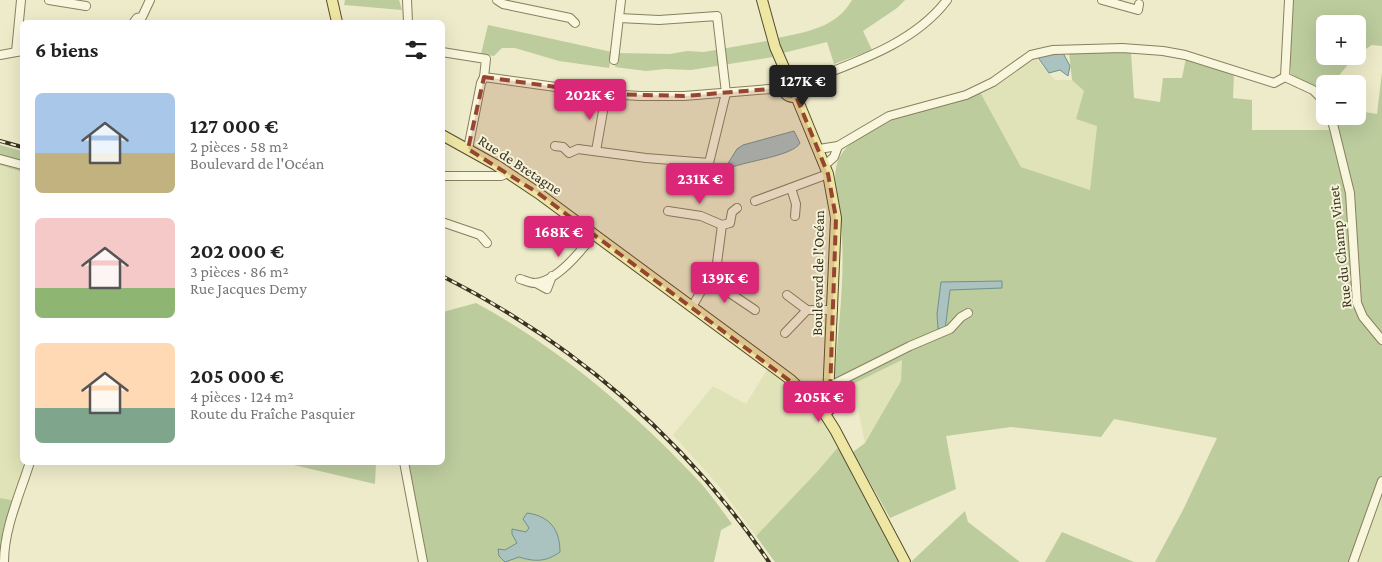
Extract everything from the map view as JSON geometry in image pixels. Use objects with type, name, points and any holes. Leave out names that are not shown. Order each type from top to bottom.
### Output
[{"type":"main road","points":[[332,0],[337,20]]},
{"type":"main road","points":[[762,0],[775,47],[788,77]]},
{"type":"main road","points":[[788,77],[796,77],[802,83],[801,92],[796,96],[787,95],[782,88],[788,77]]},
{"type":"main road","name":"Boulevard de l'Océan","points":[[796,96],[826,170],[834,198],[837,237],[830,386],[828,398],[823,397],[824,408]]},
{"type":"main road","name":"Rue de Bretagne","points":[[445,137],[508,173],[594,234],[791,380],[812,400],[824,408],[905,562]]},
{"type":"street","points":[[21,0],[21,20]]},
{"type":"street","points":[[49,0],[86,6]]},
{"type":"street","points":[[144,20],[150,0]]},
{"type":"street","points":[[407,0],[408,20]]},
{"type":"street","points":[[497,0],[503,4],[570,18],[575,23]]},
{"type":"street","points":[[614,60],[621,0]]},
{"type":"street","points":[[802,83],[869,56],[898,41],[924,22],[947,0]]},
{"type":"street","points":[[1102,0],[1138,10],[1139,4]]},
{"type":"street","points":[[1285,77],[1289,0]]},
{"type":"street","points":[[559,147],[568,153],[578,149],[646,158],[709,163],[726,93],[717,16],[658,20],[619,18]]},
{"type":"street","points":[[818,149],[838,146],[889,116],[966,95],[993,82],[1031,55],[1054,50],[1150,49],[1185,55],[1274,83],[1285,77]]},
{"type":"street","points":[[0,55],[20,51]]},
{"type":"street","points":[[445,52],[486,59],[484,77],[480,83],[468,149]]},
{"type":"street","points":[[484,77],[606,94],[684,96],[782,88]]},
{"type":"street","points":[[1285,77],[1316,93]]},
{"type":"street","points":[[596,151],[606,94]]},
{"type":"street","name":"Rue du Champ Vinet","points":[[1333,125],[1350,193],[1357,303],[1363,317],[1382,340]]},
{"type":"street","points":[[755,202],[791,188],[826,170],[838,146]]},
{"type":"street","points":[[0,159],[20,164]]},
{"type":"street","points":[[445,176],[501,176],[508,173]]},
{"type":"street","points":[[791,188],[796,204],[795,216]]},
{"type":"street","points":[[668,210],[701,216],[722,226],[730,223],[732,212],[736,208]]},
{"type":"street","points":[[445,223],[480,235],[487,243]]},
{"type":"street","points":[[692,307],[709,280],[719,258],[722,226]]},
{"type":"street","points":[[520,279],[536,283],[552,276],[566,266],[594,234]]},
{"type":"street","points":[[709,280],[755,310]]},
{"type":"street","points":[[796,302],[801,294]]},
{"type":"street","points":[[786,295],[807,310],[833,310]]},
{"type":"street","points":[[785,333],[807,310]]},
{"type":"street","points":[[830,386],[950,328],[968,313]]},
{"type":"street","points":[[4,562],[4,550],[10,523],[29,465]]},
{"type":"street","points":[[405,465],[423,562]]},
{"type":"street","points":[[1353,562],[1382,482]]},
{"type":"highlighted area","points":[[484,77],[606,94],[684,96],[782,88],[786,95],[796,96],[817,146],[828,174],[836,218],[830,393],[818,402],[538,193],[468,149]]},
{"type":"green space","points":[[345,0],[399,0],[402,10],[344,5]]},
{"type":"green space","points":[[852,0],[905,0],[897,8],[863,31],[872,50],[834,64],[827,42],[783,53],[777,38],[809,31],[829,23],[838,17]]},
{"type":"green space","points":[[1291,0],[1382,0],[1382,46],[1372,45],[1366,49],[1366,15],[1316,15],[1316,65],[1348,65],[1339,75],[1316,75],[1316,89],[1291,74],[1289,51]]},
{"type":"green space","points":[[488,25],[612,52],[609,68],[559,61],[515,48],[502,48],[494,56],[481,54]]},
{"type":"green space","points":[[767,41],[773,57],[691,70],[665,69],[646,71],[615,67],[618,53],[670,54],[687,51],[704,52]]},
{"type":"green space","points":[[1069,52],[1131,53],[1134,98],[1160,102],[1163,78],[1182,78],[1186,58],[1234,73],[1233,98],[1252,100],[1252,130],[1329,130],[1328,125],[1366,125],[1366,112],[1377,114],[1382,72],[1382,481],[1353,562],[1155,562],[1183,510],[1217,438],[1114,419],[1101,437],[1011,427],[946,436],[956,489],[890,518],[853,452],[865,443],[901,381],[902,360],[853,384],[839,386],[834,382],[843,262],[841,222],[835,179],[837,162],[852,142],[867,131],[885,122],[925,107],[980,92],[1021,167],[1090,190],[1097,126],[1076,119],[1084,91],[1072,80]]},
{"type":"green space","points":[[1033,55],[1055,80],[1072,80],[1084,91],[1097,126],[1090,190],[1021,167],[980,92]]},
{"type":"green space","points":[[0,145],[20,150],[20,171],[0,165]]},
{"type":"green space","points":[[0,165],[20,171],[20,465],[23,465],[14,501],[0,498]]},
{"type":"green space","points":[[476,303],[506,320],[564,359],[619,403],[645,427],[699,481],[732,524],[721,530],[714,562],[426,562],[409,465],[445,465],[445,311]]},
{"type":"green space","points":[[902,360],[902,381],[865,443],[853,384]]},
{"type":"green space","points":[[768,368],[788,382],[821,417],[840,445],[818,472],[756,536],[719,486],[673,435],[713,386],[746,404]]},
{"type":"green space","points":[[840,445],[902,562],[775,562],[756,536]]},
{"type":"green space","points":[[294,465],[376,465],[375,484]]},
{"type":"green space","points":[[1382,478],[1382,562],[1353,562]]},
{"type":"green space","points":[[0,498],[22,502],[4,550],[6,562],[0,562]]},
{"type":"green space","points":[[965,511],[968,522],[1020,562],[911,562]]},
{"type":"green space","points":[[1062,532],[1134,562],[1045,562]]},
{"type":"water","points":[[1063,53],[1070,66],[1068,76],[1060,70],[1049,73],[1039,59],[1039,56]]},
{"type":"water","points":[[794,131],[800,143],[796,148],[779,155],[730,168],[727,165],[737,149],[743,145]]},
{"type":"water","points":[[1002,281],[1002,288],[950,290],[945,330],[938,329],[937,314],[941,282]]},
{"type":"water","points":[[527,513],[542,517],[552,525],[558,537],[560,552],[545,559],[530,560],[519,557],[505,562],[499,556],[498,549],[505,550],[517,543],[512,534],[512,529],[526,532],[529,528],[523,519]]},
{"type":"railway","points":[[0,141],[20,146]]},
{"type":"railway","points":[[445,278],[538,332],[624,398],[702,475],[737,517],[769,562]]}]
